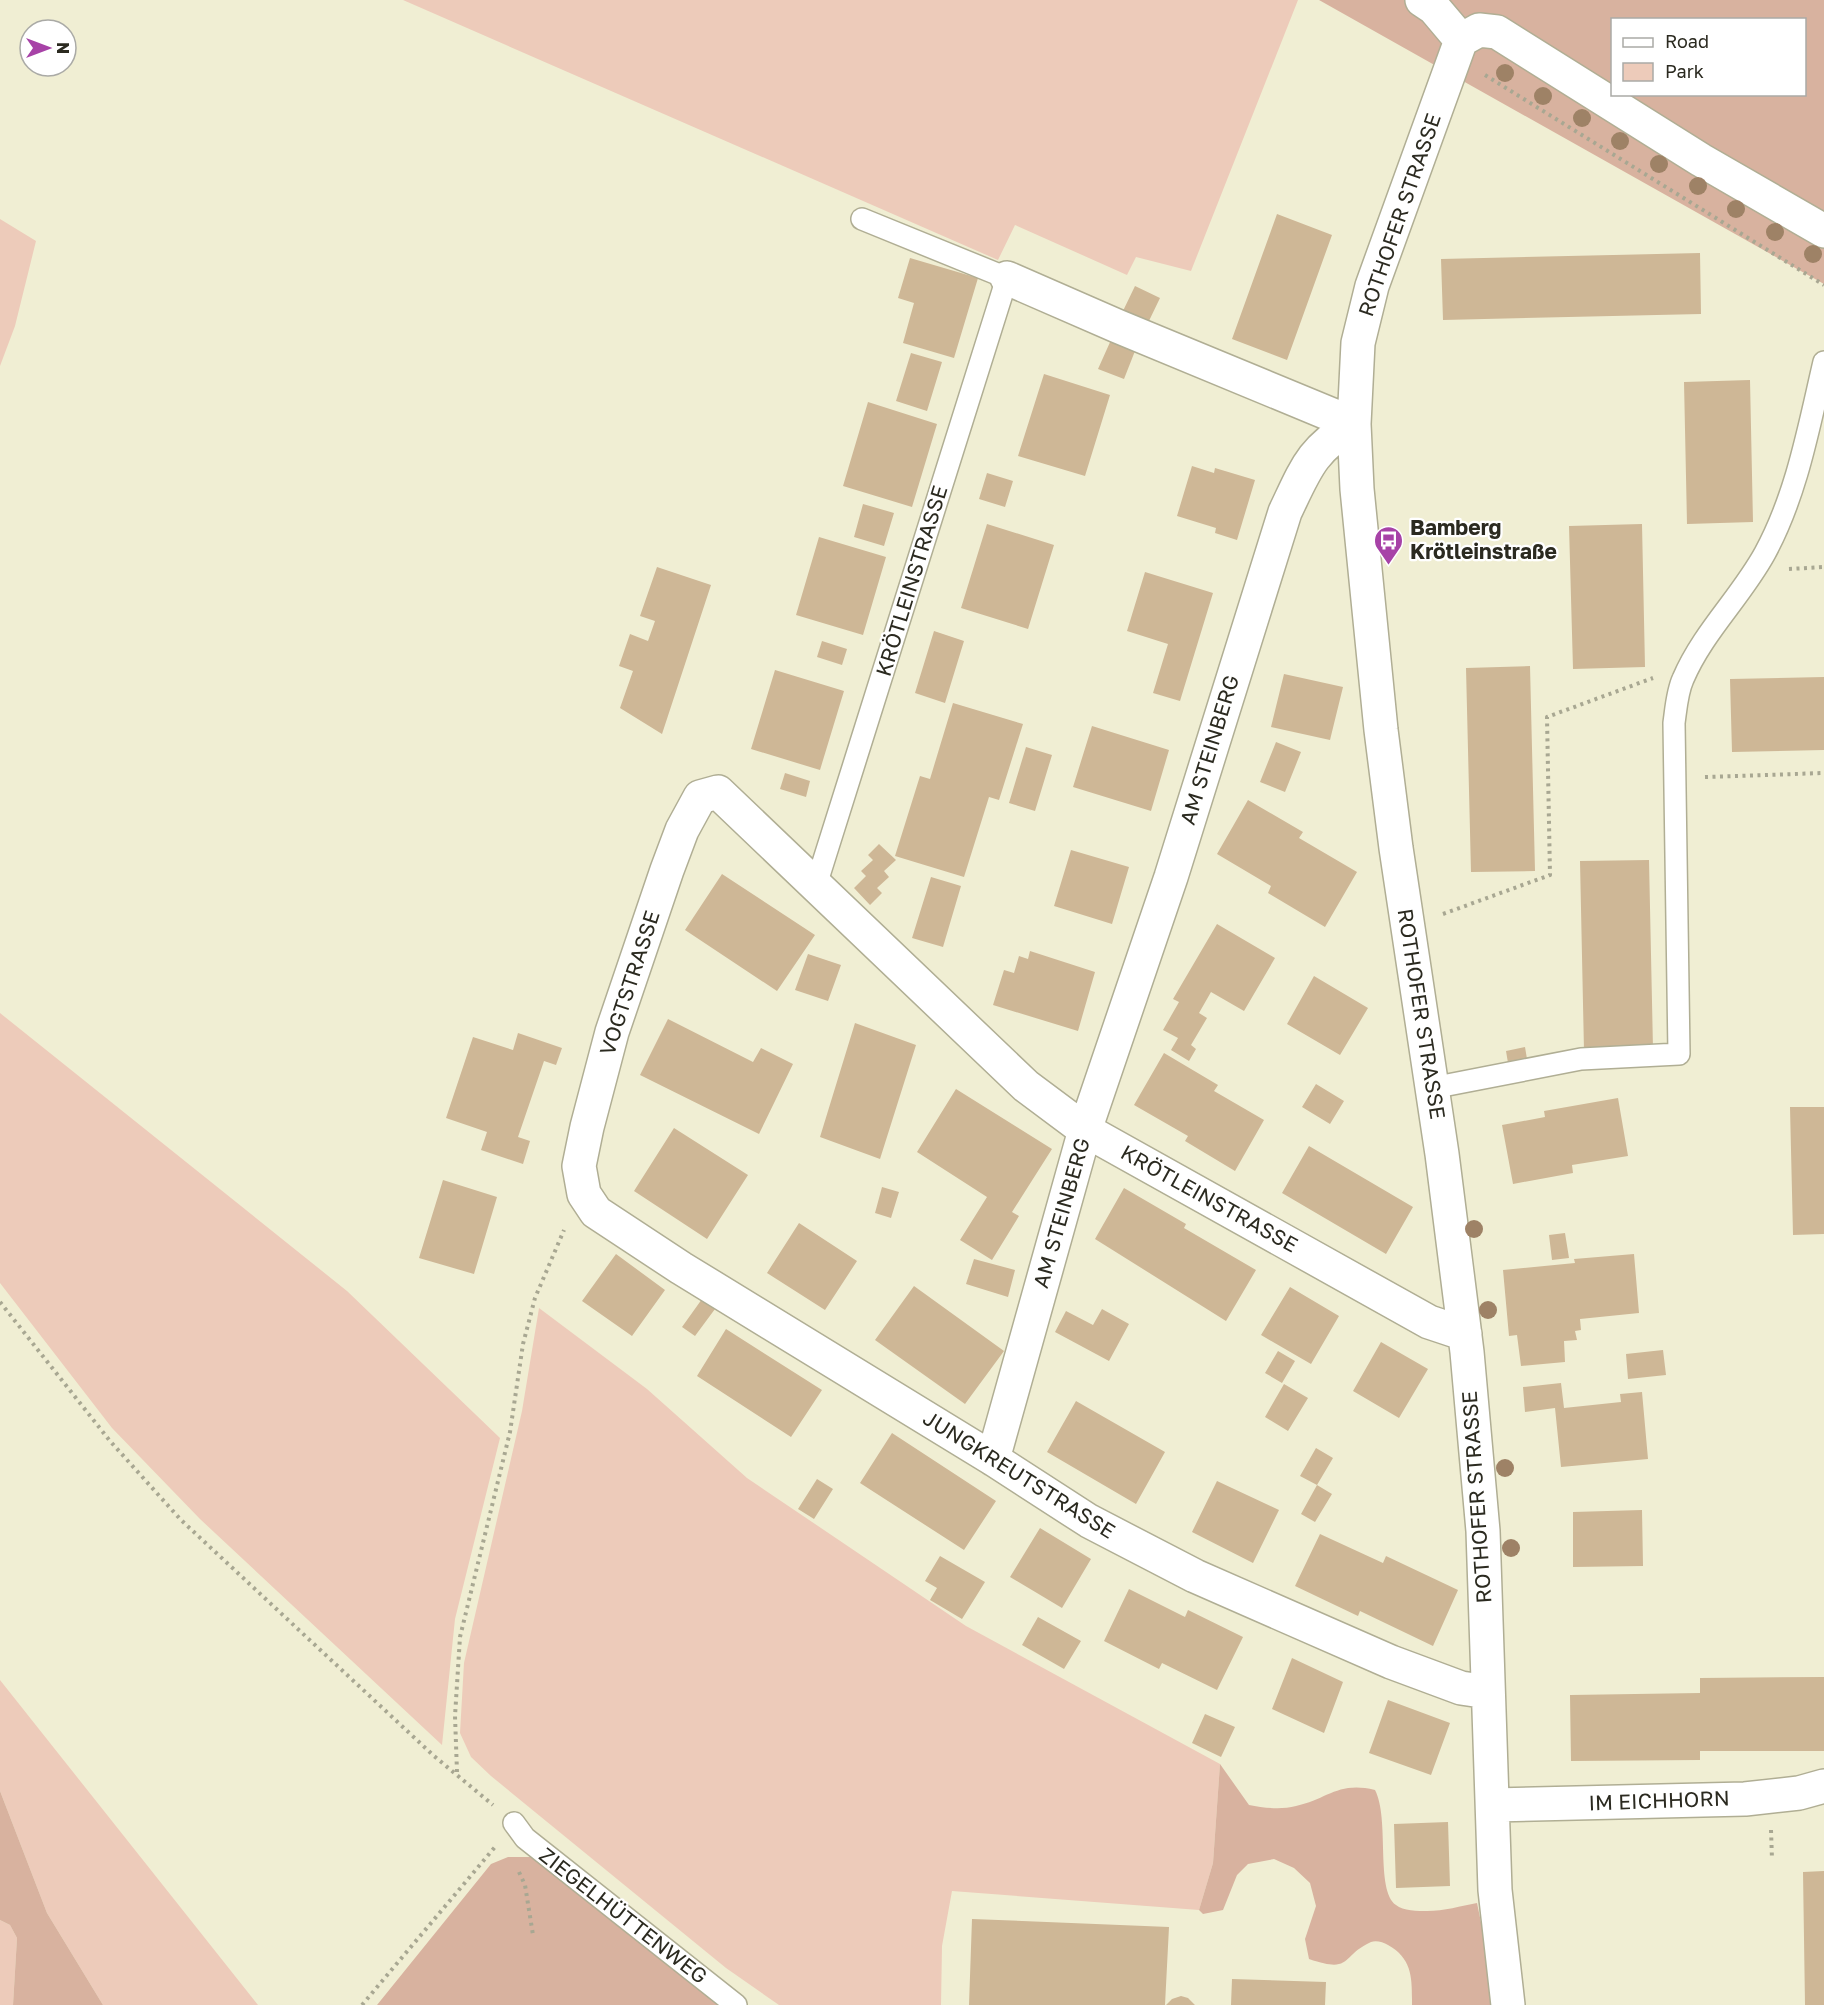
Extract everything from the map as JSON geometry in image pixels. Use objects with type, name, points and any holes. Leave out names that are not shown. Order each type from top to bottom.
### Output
[{"type":"street","points":[[1422,0],[1434,8],[1458,48],[1479,30],[1497,32],[1701,160],[1824,231]]},
{"type":"street","name":"ROTHOFER STRASSE","points":[[1458,48],[1372,286],[1358,343],[1354,424],[1358,489],[1382,730],[1465,1334],[1483,1531],[1495,1890],[1508,2005]]},
{"type":"street","points":[[1007,278],[1354,424]]},
{"type":"street","name":"AM STEINBERG","points":[[993,1459],[1085,1130],[1171,877],[1285,512],[1306,466],[1328,440],[1354,424]]},
{"type":"street","name":"KRÖTLEINSTRASSE","points":[[718,792],[1026,1086],[1085,1130],[1429,1322],[1465,1334]]},
{"type":"street","name":"VOGTSTRASSE","points":[[584,1194],[579,1166],[612,1032],[682,831],[700,797],[718,792]]},
{"type":"street","name":"JUNGKREUTSTRASSE","points":[[584,1194],[596,1212],[681,1268],[993,1459],[1089,1521],[1195,1576],[1391,1662],[1461,1688],[1488,1692]]},
{"type":"street","name":"IM EICHHORN","points":[[1493,1805],[1745,1799],[1799,1793],[1824,1786]]},
{"type":"lane","points":[[862,219],[1007,278]]},
{"type":"lane","name":"KRÖTLEINSTRASSE","points":[[816,885],[1007,278]]},
{"type":"lane","points":[[1432,1088],[1581,1059],[1679,1054],[1674,723],[1685,674],[1719,619],[1765,554],[1783,515],[1800,464],[1824,362]]},
{"type":"lane","name":"ZIEGELHÜTTENWEG","points":[[508,1831],[525,1838],[736,2005]]},
{"type":"path","points":[[1458,48],[1824,285]]},
{"type":"path","points":[[1408,927],[1550,875],[1547,717],[1666,673],[1685,674]]},
{"type":"path","points":[[1675,778],[1824,774]]},
{"type":"path","points":[[457,1773],[455,1716],[460,1637],[510,1432],[523,1344],[536,1298],[572,1211],[584,1194]]},
{"type":"path","points":[[0,1302],[110,1441],[181,1520],[394,1719],[457,1773],[508,1831],[525,1885],[533,1935]]},
{"type":"path","points":[[362,2005],[508,1831]]},
{"type":"green space","points":[[403,0],[1298,0],[1191,271],[1136,257],[1127,275],[1015,225],[998,260]]},
{"type":"green space","points":[[0,219],[36,241],[15,326],[0,366]]},
{"type":"green space","points":[[0,1013],[347,1291],[500,1438],[455,1619],[442,1745],[200,1519],[112,1428],[0,1283]]},
{"type":"green space","points":[[539,1308],[647,1389],[747,1478],[966,1626],[1220,1764],[1213,1863],[1199,1910],[952,1891],[942,1946],[941,2005],[779,2005],[726,1968],[491,1776],[471,1757],[460,1733],[464,1663],[522,1411]]},
{"type":"green space","points":[[0,1680],[258,2005],[103,2005],[47,1913],[0,1791]]},
{"type":"green space","points":[[0,1920],[10,1925],[17,1938],[13,2005],[0,2005]]},
{"type":"shaded area","points":[[1319,0],[1824,0],[1824,284]]},
{"type":"shaded area","points":[[1220,1764],[1249,1805],[1272,1808],[1290,1807],[1342,1789],[1375,1790],[1382,1818],[1384,1870],[1390,1897],[1399,1907],[1415,1911],[1440,1910],[1477,1903],[1498,2005],[1412,2005],[1411,1978],[1407,1963],[1396,1951],[1380,1942],[1371,1942],[1361,1947],[1340,1964],[1333,1965],[1309,1959],[1305,1939],[1316,1906],[1310,1883],[1294,1868],[1274,1859],[1248,1864],[1237,1875],[1223,1910],[1203,1914],[1199,1910],[1213,1863]]},
{"type":"shaded area","points":[[0,1791],[47,1913],[103,2005],[13,2005],[17,1938],[10,1925],[0,1920]]},
{"type":"shaded area","points":[[508,1857],[530,1857],[545,1863],[656,1956],[721,2005],[377,2005],[491,1864]]},
{"type":"building","points":[[1277,214],[1332,235],[1287,360],[1232,339]]},
{"type":"building","points":[[1700,253],[1701,314],[1443,320],[1441,259]]},
{"type":"building","points":[[910,258],[978,278],[954,358],[903,343],[914,303],[898,298]]},
{"type":"building","points":[[1135,286],[1160,298],[1147,325],[1122,313]]},
{"type":"building","points":[[1111,340],[1135,351],[1124,379],[1098,369]]},
{"type":"building","points":[[911,353],[942,362],[927,411],[896,401]]},
{"type":"building","points":[[1044,374],[1110,395],[1085,476],[1018,456]]},
{"type":"building","points":[[1750,380],[1753,522],[1687,524],[1684,382]]},
{"type":"building","points":[[868,402],[937,424],[912,507],[843,486]]},
{"type":"building","points":[[1192,466],[1214,473],[1215,468],[1255,480],[1237,540],[1215,533],[1216,528],[1177,516]]},
{"type":"building","points":[[987,473],[1013,481],[1005,507],[979,499]]},
{"type":"building","points":[[863,504],[894,513],[884,546],[854,537]]},
{"type":"building","points":[[987,524],[1054,545],[1028,629],[961,608]]},
{"type":"building","points":[[1642,524],[1645,667],[1573,669],[1569,526]]},
{"type":"building","points":[[819,537],[886,557],[863,635],[796,615]]},
{"type":"building","points":[[657,567],[711,585],[662,734],[620,708],[633,671],[619,666],[630,634],[648,641],[655,621],[640,616]]},
{"type":"building","points":[[1145,572],[1213,593],[1180,701],[1153,693],[1168,644],[1127,631]]},
{"type":"building","points":[[934,631],[964,641],[945,703],[915,693]]},
{"type":"building","points":[[822,641],[847,649],[842,665],[817,657]]},
{"type":"building","points":[[1530,666],[1535,871],[1471,872],[1466,668]]},
{"type":"building","points":[[775,670],[844,691],[820,770],[751,749]]},
{"type":"building","points":[[1284,674],[1343,687],[1330,740],[1271,727]]},
{"type":"building","points":[[1824,677],[1824,750],[1732,752],[1730,679]]},
{"type":"building","points":[[953,703],[1023,724],[999,800],[989,797],[964,877],[895,856],[920,776],[930,779]]},
{"type":"building","points":[[1092,726],[1169,750],[1151,811],[1073,787]]},
{"type":"building","points":[[1276,742],[1301,752],[1285,792],[1260,782]]},
{"type":"building","points":[[1026,747],[1052,755],[1035,811],[1009,803]]},
{"type":"building","points":[[785,773],[810,781],[806,797],[780,789]]},
{"type":"building","points":[[1248,800],[1303,832],[1299,838],[1357,872],[1325,927],[1268,893],[1271,886],[1217,854]]},
{"type":"building","points":[[879,844],[896,860],[884,871],[889,877],[877,888],[882,893],[870,905],[854,888],[866,876],[861,871],[873,860],[868,855]]},
{"type":"building","points":[[1071,850],[1129,867],[1112,924],[1054,906]]},
{"type":"building","points":[[1649,860],[1653,1049],[1584,1051],[1580,861]]},
{"type":"building","points":[[722,874],[815,935],[777,991],[685,930]]},
{"type":"building","points":[[931,877],[961,886],[943,947],[912,938]]},
{"type":"building","points":[[1217,924],[1275,958],[1244,1011],[1211,992],[1199,1013],[1207,1018],[1191,1045],[1196,1049],[1189,1061],[1171,1050],[1178,1038],[1163,1030],[1179,1002],[1173,999]]},
{"type":"building","points":[[1030,951],[1095,972],[1078,1031],[993,1005],[1004,970],[1014,973],[1019,956],[1028,959]]},
{"type":"building","points":[[808,954],[841,965],[828,1001],[795,990]]},
{"type":"building","points":[[1314,976],[1368,1008],[1340,1055],[1287,1024]]},
{"type":"building","points":[[668,1019],[753,1062],[761,1048],[793,1064],[759,1134],[640,1075]]},
{"type":"building","points":[[855,1023],[916,1045],[880,1159],[820,1137]]},
{"type":"building","points":[[518,1033],[562,1048],[556,1065],[544,1061],[518,1137],[530,1141],[523,1164],[481,1150],[487,1132],[446,1118],[473,1037],[513,1050]]},
{"type":"building","points":[[1525,1047],[1527,1059],[1508,1063],[1506,1051]]},
{"type":"building","points":[[1164,1053],[1218,1085],[1214,1091],[1264,1120],[1235,1171],[1185,1141],[1188,1136],[1134,1105]]},
{"type":"building","points":[[1316,1084],[1344,1101],[1330,1124],[1302,1107]]},
{"type":"building","points":[[956,1089],[1052,1149],[1012,1212],[1019,1216],[992,1260],[960,1240],[987,1197],[917,1152]]},
{"type":"building","points":[[1618,1098],[1628,1156],[1572,1165],[1573,1173],[1513,1184],[1502,1125],[1545,1117],[1544,1111]]},
{"type":"building","points":[[1790,1107],[1824,1107],[1824,1234],[1793,1235]]},
{"type":"building","points":[[674,1128],[748,1175],[707,1239],[634,1191]]},
{"type":"building","points":[[1309,1146],[1413,1207],[1386,1254],[1282,1193]]},
{"type":"building","points":[[443,1180],[497,1197],[474,1274],[419,1258]]},
{"type":"building","points":[[882,1187],[899,1192],[891,1218],[875,1213]]},
{"type":"building","points":[[1124,1188],[1186,1224],[1184,1228],[1256,1270],[1226,1321],[1095,1239]]},
{"type":"building","points":[[799,1223],[857,1261],[825,1310],[767,1273]]},
{"type":"building","points":[[1565,1233],[1569,1258],[1552,1260],[1549,1235]]},
{"type":"building","points":[[616,1254],[665,1290],[632,1336],[582,1301]]},
{"type":"building","points":[[1634,1254],[1639,1313],[1580,1319],[1581,1330],[1575,1331],[1577,1340],[1564,1341],[1565,1362],[1521,1366],[1517,1335],[1509,1336],[1503,1270],[1575,1263],[1574,1259]]},
{"type":"building","points":[[974,1259],[1015,1270],[1008,1297],[966,1284]]},
{"type":"building","points":[[914,1286],[1004,1351],[965,1404],[875,1340]]},
{"type":"building","points":[[1290,1287],[1339,1316],[1311,1364],[1261,1335]]},
{"type":"building","points":[[702,1299],[715,1309],[695,1336],[682,1327]]},
{"type":"building","points":[[1102,1309],[1129,1324],[1109,1361],[1055,1332],[1066,1311],[1093,1325]]},
{"type":"building","points":[[726,1329],[822,1390],[791,1437],[697,1376]]},
{"type":"building","points":[[1381,1342],[1428,1369],[1399,1418],[1353,1391]]},
{"type":"building","points":[[1663,1350],[1666,1375],[1628,1379],[1626,1354]]},
{"type":"building","points":[[1278,1351],[1295,1361],[1282,1383],[1265,1373]]},
{"type":"building","points":[[1561,1383],[1564,1408],[1621,1402],[1620,1394],[1642,1392],[1648,1459],[1561,1467],[1555,1408],[1525,1412],[1523,1387]]},
{"type":"building","points":[[1284,1384],[1308,1398],[1288,1431],[1265,1417]]},
{"type":"building","points":[[1076,1401],[1165,1452],[1136,1504],[1047,1452]]},
{"type":"building","points":[[892,1433],[996,1501],[964,1550],[860,1483]]},
{"type":"building","points":[[1316,1448],[1333,1458],[1317,1485],[1300,1476]]},
{"type":"building","points":[[817,1479],[833,1489],[814,1519],[798,1509]]},
{"type":"building","points":[[1217,1481],[1279,1510],[1253,1563],[1192,1532]]},
{"type":"building","points":[[1317,1485],[1332,1494],[1315,1522],[1301,1514]]},
{"type":"building","points":[[1642,1510],[1643,1566],[1573,1567],[1573,1512]]},
{"type":"building","points":[[1040,1528],[1091,1559],[1062,1608],[1010,1577]]},
{"type":"building","points":[[1320,1534],[1383,1563],[1386,1556],[1458,1590],[1433,1646],[1360,1611],[1358,1616],[1295,1586]]},
{"type":"building","points":[[940,1556],[985,1582],[962,1619],[930,1600],[937,1588],[925,1581]]},
{"type":"building","points":[[1129,1589],[1185,1617],[1188,1610],[1243,1637],[1217,1690],[1162,1663],[1159,1669],[1104,1641]]},
{"type":"building","points":[[1038,1617],[1081,1641],[1064,1669],[1022,1645]]},
{"type":"building","points":[[1292,1658],[1343,1682],[1324,1733],[1272,1709]]},
{"type":"building","points":[[1824,1677],[1824,1751],[1700,1751],[1700,1760],[1571,1761],[1570,1695],[1700,1693],[1700,1678]]},
{"type":"building","points":[[1388,1700],[1450,1723],[1431,1775],[1369,1753]]},
{"type":"building","points":[[1205,1714],[1235,1727],[1221,1757],[1192,1743]]},
{"type":"building","points":[[1448,1822],[1450,1886],[1396,1888],[1394,1824]]},
{"type":"building","points":[[1824,1871],[1824,2005],[1805,2005],[1803,1872]]},
{"type":"building","points":[[972,1919],[1169,1927],[1165,2005],[969,2005]]},
{"type":"building","points":[[1232,1979],[1326,1982],[1325,2005],[1231,2005]]},
{"type":"building","points":[[1181,1996],[1188,1998],[1195,2005],[1166,2005],[1172,1999]]},
{"type":"place","name":"Bamberg Krötleinstraße","points":[[1389,566]]}]
